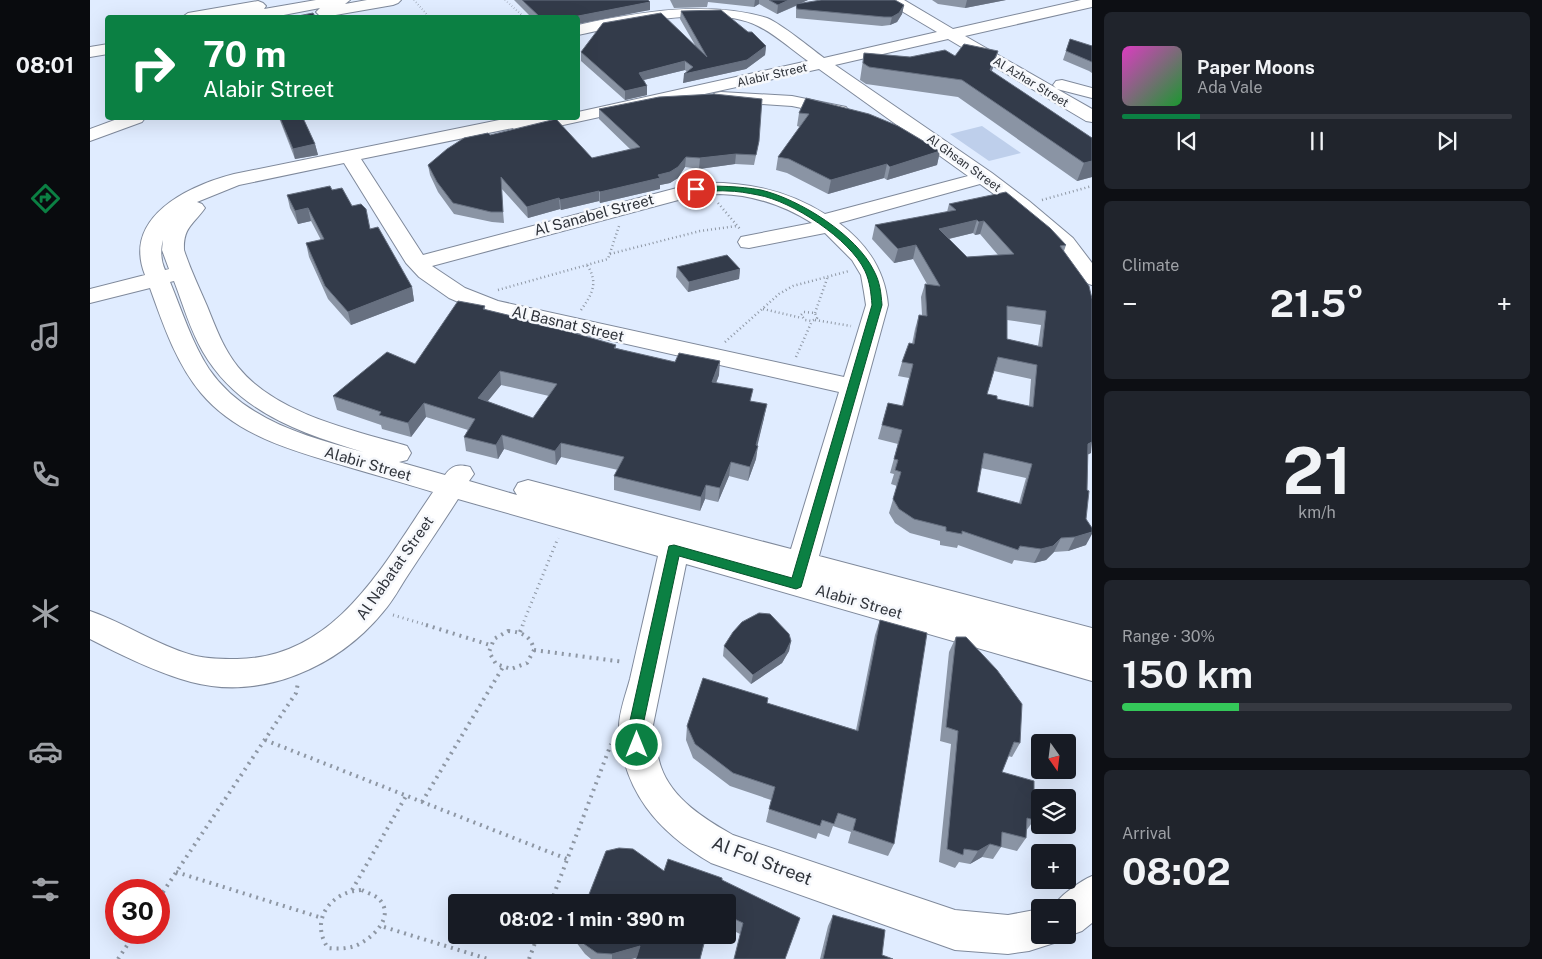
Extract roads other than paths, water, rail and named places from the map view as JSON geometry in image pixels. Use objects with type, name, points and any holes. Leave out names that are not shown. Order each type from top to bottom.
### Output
[{"type":"street","points":[[230,9],[291,0]]},
{"type":"street","points":[[194,15],[209,7],[230,9],[342,0]]},
{"type":"street","points":[[307,15],[393,0]]},
{"type":"street","name":"Al Azhar Street","points":[[893,0],[913,6],[954,30],[1092,118]]},
{"type":"street","points":[[954,30],[1062,0]]},
{"type":"street","points":[[954,30],[1001,23],[1082,5]]},
{"type":"street","points":[[907,36],[913,28],[915,20],[913,6]]},
{"type":"street","name":"Al Ghsan Street","points":[[580,30],[670,12],[694,10],[736,13],[763,22],[913,126],[1022,205],[1045,223],[1065,243],[1092,278]]},
{"type":"street","points":[[990,44],[993,33],[1001,23]]},
{"type":"street","name":"Al Azhar Street","points":[[954,30],[990,44],[1092,102]]},
{"type":"street","name":"Alabir Street","points":[[580,112],[677,96],[907,36],[954,30]]},
{"type":"street","name":"Alabir Street","points":[[580,112],[954,30]]},
{"type":"street","points":[[1062,85],[1092,94]]},
{"type":"street","points":[[677,96],[792,101],[863,118],[913,126]]},
{"type":"street","points":[[90,124],[113,120]]},
{"type":"street","points":[[90,135],[131,120]]},
{"type":"street","name":"Alabir Street","points":[[522,120],[436,135],[351,159],[234,180],[216,185],[185,200],[162,220],[150,241],[150,258],[170,275],[192,360],[215,392],[232,407],[259,425],[300,444],[456,480],[799,573],[1092,640]]},
{"type":"street","name":"Alabir Street","points":[[436,135],[529,120]]},
{"type":"street","name":"Al Basnat Street","points":[[351,159],[417,263],[431,278],[451,291],[503,309],[854,387]]},
{"type":"street","points":[[743,233],[826,224],[985,177]]},
{"type":"street","name":"Al Sanabel Street","points":[[417,263],[676,193],[704,188],[760,192],[780,198],[826,224],[859,254],[876,288],[877,305],[799,573]]},
{"type":"street","points":[[90,296],[170,275]]},
{"type":"street","name":"Alabir Street","points":[[456,480],[565,519],[674,550],[799,573],[1092,666]]},
{"type":"street","name":"Al Nabatat Street","points":[[90,624],[122,641],[192,669],[217,673],[243,673],[278,667],[320,651],[342,636],[370,608],[456,480]]},
{"type":"street","name":"Al Fol Street","points":[[674,550],[636,725],[637,745],[642,766],[651,786],[664,806],[681,823],[701,838],[724,850],[955,930],[993,935],[1031,931]]},
{"type":"street","points":[[1076,911],[1092,895]]}]
